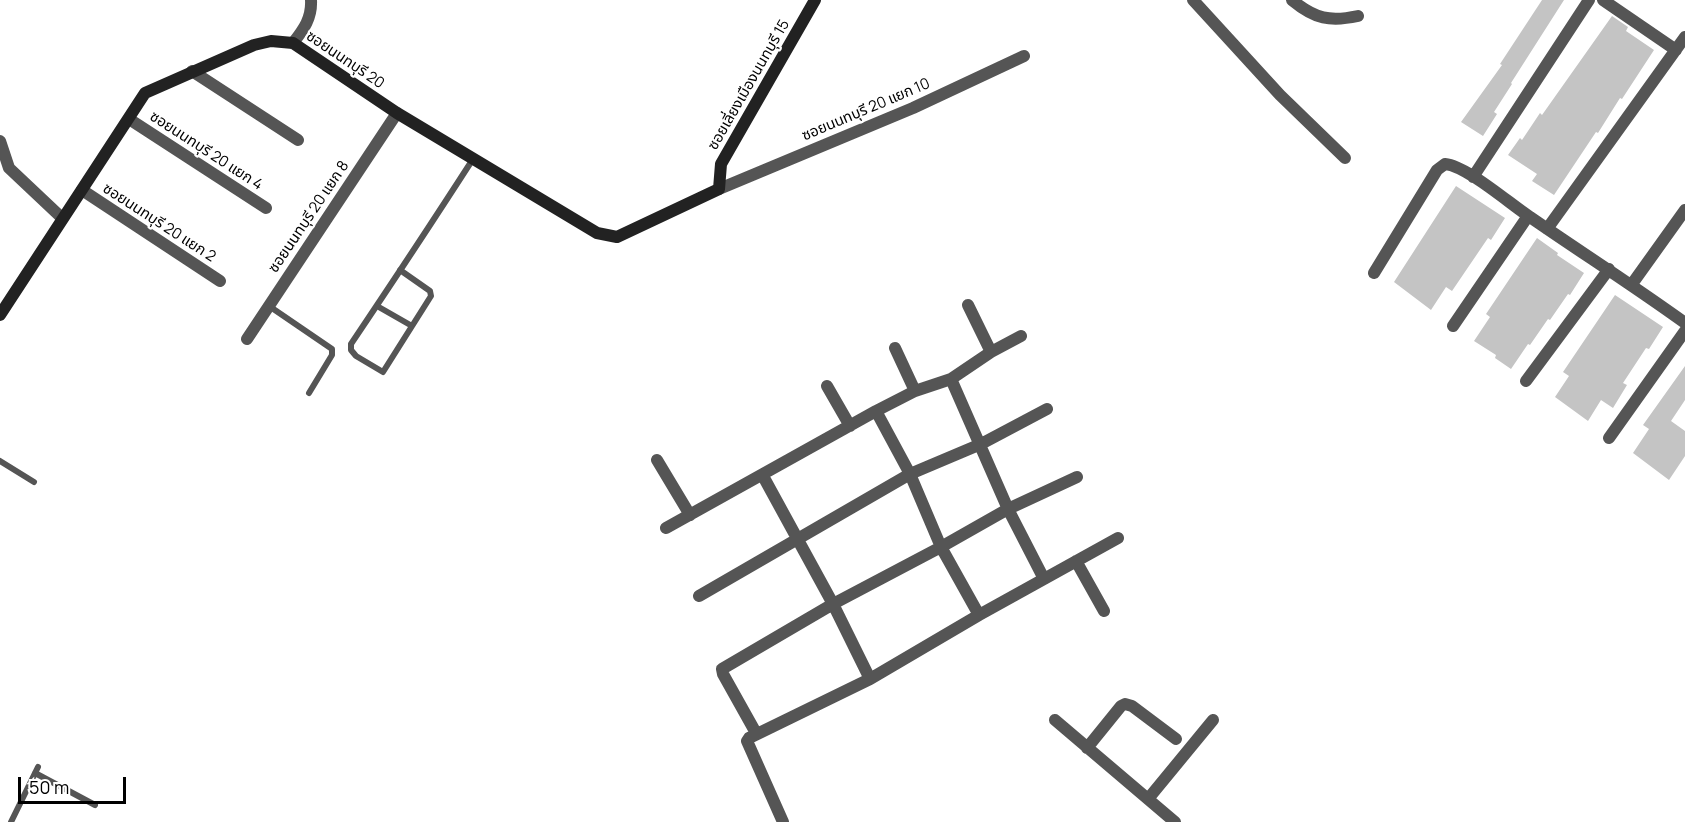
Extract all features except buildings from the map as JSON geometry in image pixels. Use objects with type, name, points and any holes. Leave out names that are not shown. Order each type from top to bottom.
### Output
[{"type":"street","points":[[293,43],[306,26],[311,10],[310,0]]},
{"type":"street","name":"ซอยเลี่ยงเมืองนนทบุรี 15","points":[[719,189],[722,164],[815,0]]},
{"type":"street","points":[[1193,0],[1280,95],[1345,158]]},
{"type":"street","points":[[1292,0],[1313,14],[1326,19],[1340,20],[1358,16]]},
{"type":"street","points":[[1473,177],[1589,0]]},
{"type":"street","points":[[1603,0],[1676,50]]},
{"type":"street","points":[[1547,229],[1685,38]]},
{"type":"street","name":"ซอยนนทบุรี 20","points":[[0,315],[145,93],[254,45],[271,41],[293,43],[397,113],[597,233],[606,236],[617,237],[719,189]]},
{"type":"street","name":"ซอยนนทบุรี 20 แยก 10","points":[[719,189],[913,108],[1024,56]]},
{"type":"street","points":[[192,71],[298,140]]},
{"type":"street","name":"ซอยนนทบุรี 20 แยก 8","points":[[247,339],[397,113]]},
{"type":"street","name":"ซอยนนทบุรี 20 แยก 4","points":[[129,119],[266,208]]},
{"type":"street","points":[[0,141],[9,168],[62,218]]},
{"type":"street","points":[[1374,273],[1441,166],[1450,165],[1473,177],[1527,216],[1632,284],[1685,323]]},
{"type":"street","name":"ซอยนนทบุรี 20 แยก 2","points":[[82,190],[220,281]]},
{"type":"street","points":[[1632,284],[1685,210]]},
{"type":"street","points":[[1453,326],[1527,216]]},
{"type":"street","points":[[1526,381],[1609,269]]},
{"type":"street","points":[[968,305],[991,352]]},
{"type":"street","points":[[1610,438],[1685,331]]},
{"type":"street","points":[[666,528],[876,411],[915,391],[951,379],[991,352],[1022,336]]},
{"type":"street","points":[[895,348],[915,391]]},
{"type":"street","points":[[951,379],[1008,509],[1044,579]]},
{"type":"street","points":[[827,386],[850,426]]},
{"type":"street","points":[[699,596],[910,474],[981,444],[1047,409]]},
{"type":"street","points":[[876,411],[910,474],[941,548],[979,615]]},
{"type":"street","points":[[657,460],[690,515]]},
{"type":"street","points":[[762,476],[833,604],[870,679]]},
{"type":"street","points":[[756,733],[722,669],[833,604],[941,548],[1008,509],[1077,477]]},
{"type":"street","points":[[783,822],[747,741],[748,738],[870,679],[1118,538]]},
{"type":"street","points":[[1076,561],[1104,611]]},
{"type":"street","points":[[1087,747],[1125,704],[1132,706],[1176,739]]},
{"type":"street","points":[[1055,720],[1175,822]]},
{"type":"street","points":[[1148,799],[1213,720]]},
{"type":"lane","points":[[400,270],[430,291],[429,302],[383,372],[351,350],[351,344],[377,306],[400,270],[474,159]]},
{"type":"lane","points":[[269,305],[332,349],[332,355],[309,393]]},
{"type":"lane","points":[[377,306],[412,326]]},
{"type":"lane","points":[[0,461],[34,482]]},
{"type":"lane","points":[[11,822],[36,770],[95,805]]}]
